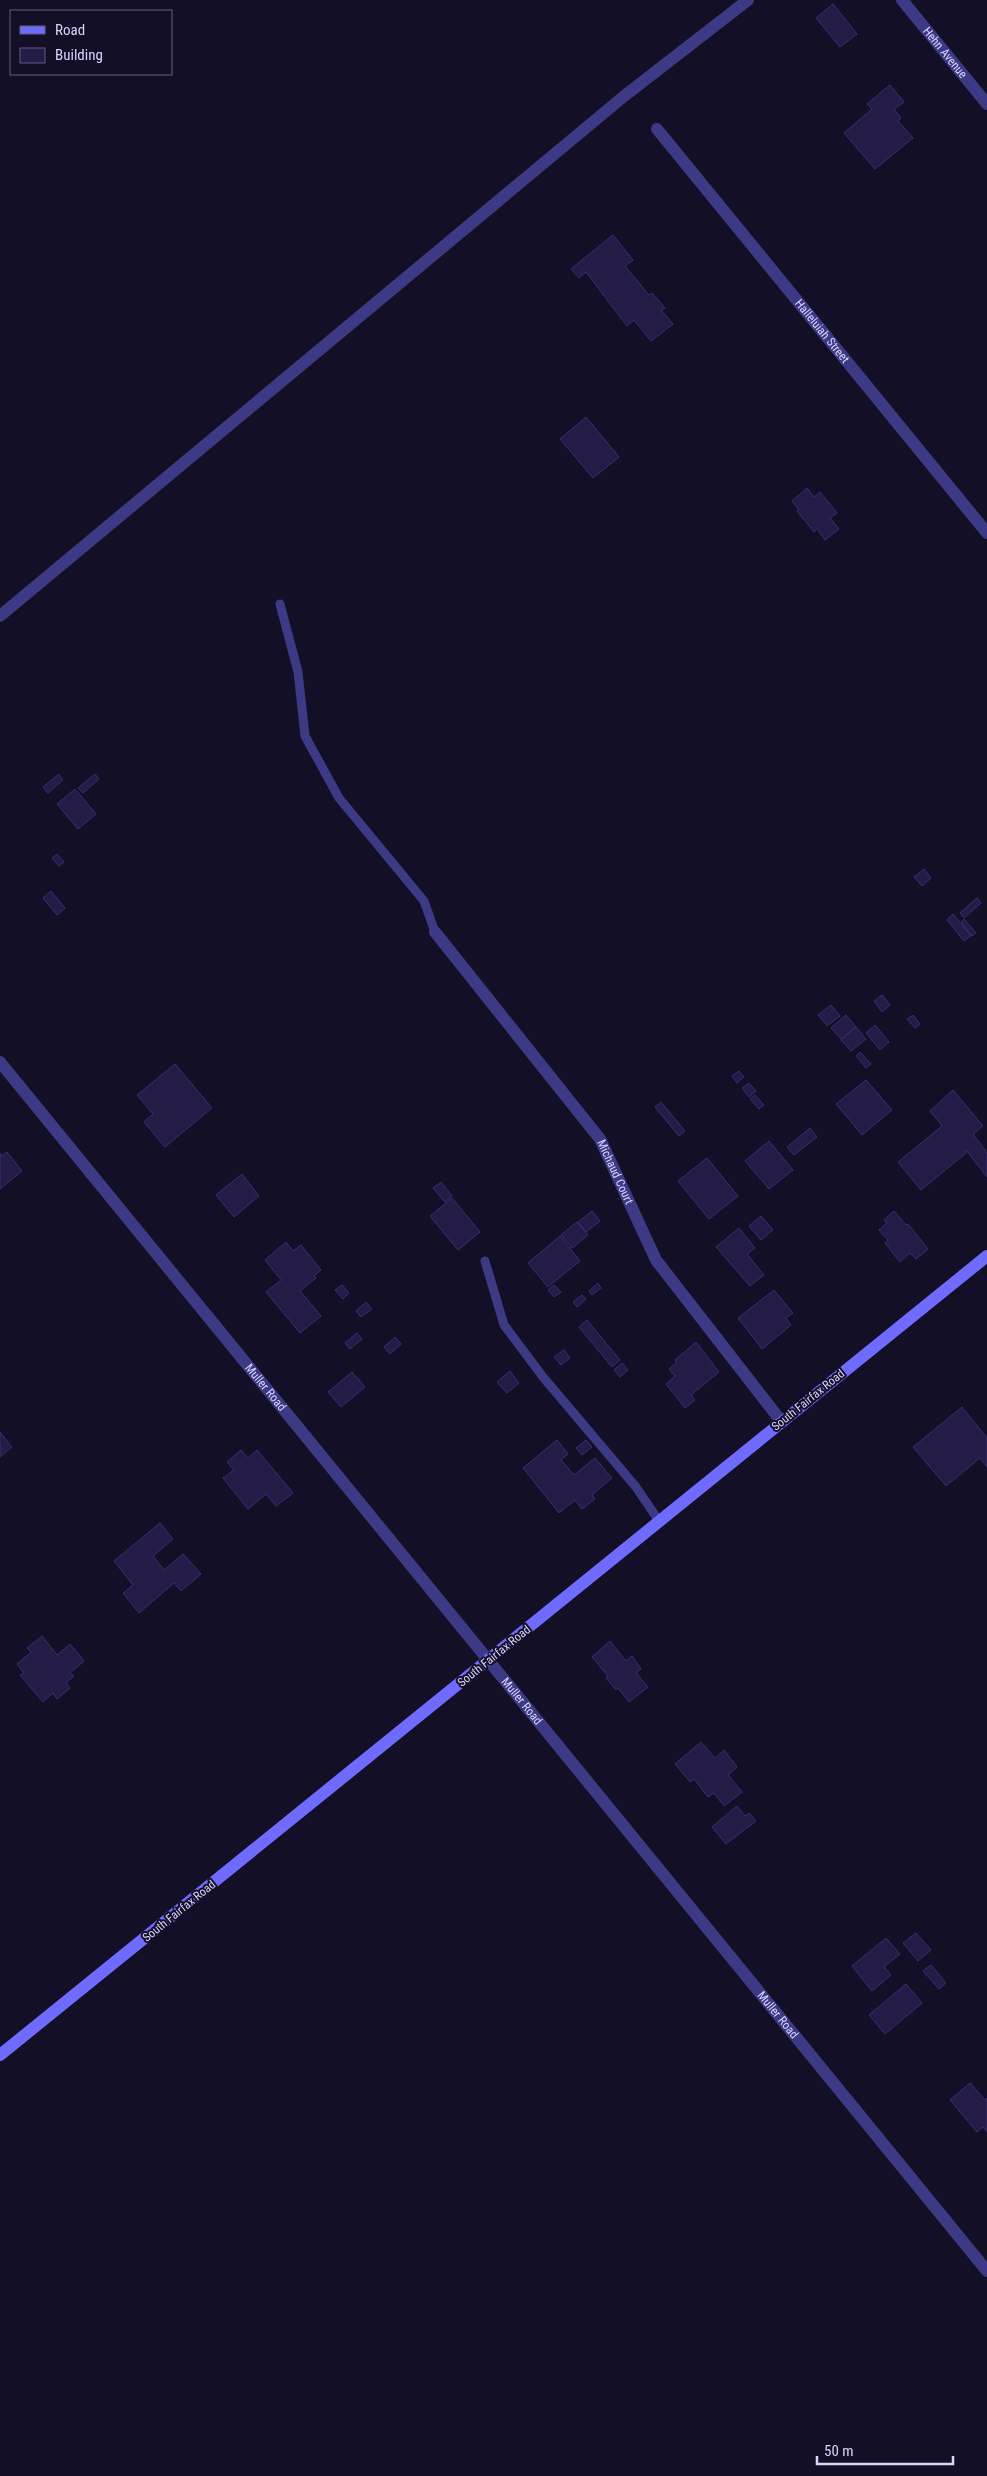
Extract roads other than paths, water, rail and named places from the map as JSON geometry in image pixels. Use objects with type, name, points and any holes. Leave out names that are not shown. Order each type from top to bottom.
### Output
[{"type":"street","points":[[0,616],[623,97],[748,0]]},
{"type":"street","name":"Hehn Avenue","points":[[902,0],[987,104]]},
{"type":"street","name":"Halleluiah Street","points":[[657,129],[987,533]]},
{"type":"street","name":"Michaud Court","points":[[435,932],[600,1139],[656,1260],[781,1421]]},
{"type":"street","name":"Muller Road","points":[[0,1062],[987,2271]]},
{"type":"street","name":"South Fairfax Road","points":[[0,2055],[987,1256]]},
{"type":"lane","points":[[280,604],[298,672],[305,736],[339,798],[424,901],[435,932]]},
{"type":"lane","points":[[485,1261],[504,1324],[543,1377],[636,1487],[659,1521]]}]
